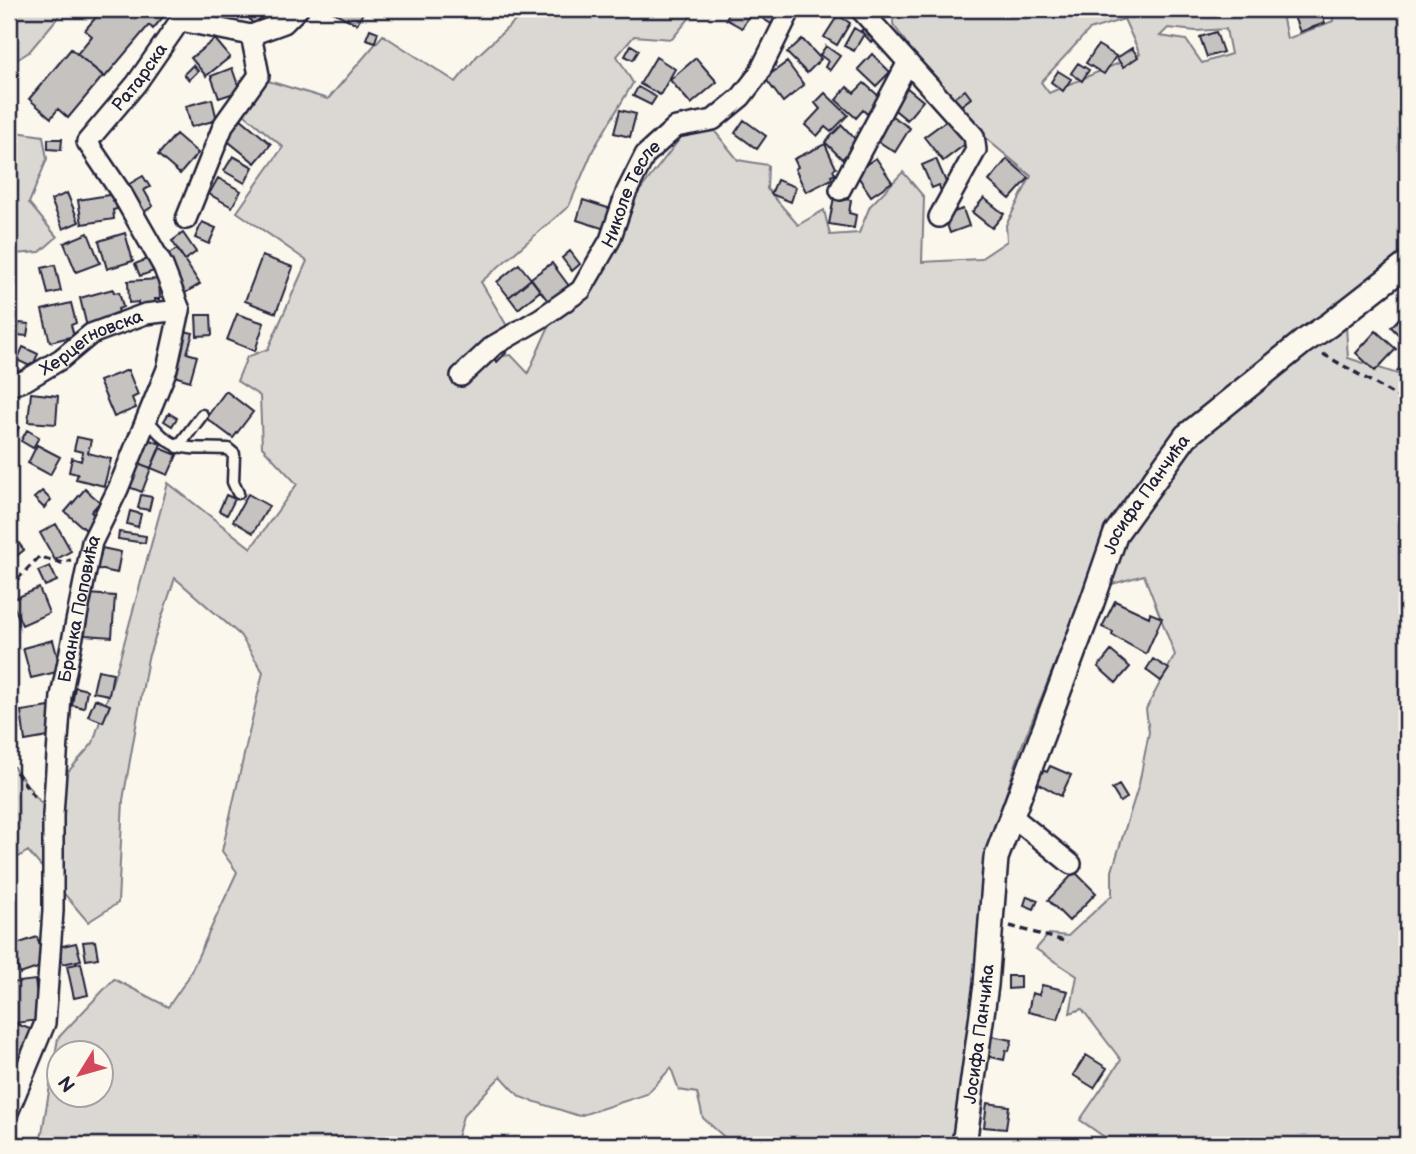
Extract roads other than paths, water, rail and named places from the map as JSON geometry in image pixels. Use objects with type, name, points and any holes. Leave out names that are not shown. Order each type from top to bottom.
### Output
[{"type":"street","points":[[184,15],[251,35],[284,23],[298,9]]},
{"type":"street","name":"Николе Тесле","points":[[461,376],[492,346],[541,318],[581,290],[610,240],[626,193],[645,155],[676,127],[713,120],[741,97],[758,75],[791,9]]},
{"type":"street","points":[[860,9],[974,136],[976,150],[939,218]]},
{"type":"street","name":"Ратарска","points":[[180,310],[163,266],[122,194],[87,142],[136,84],[184,15]]},
{"type":"street","points":[[186,219],[224,124],[259,75],[251,35]]},
{"type":"street","points":[[840,190],[908,64]]},
{"type":"street","name":"Јосифа Панчића","points":[[964,1145],[986,985],[996,859],[1116,533],[1186,436],[1303,342],[1407,264]]},
{"type":"street","name":"Херцегновска","points":[[9,386],[26,380],[61,359],[90,334],[145,314],[180,310]]},
{"type":"street","name":"Бранка Поповића","points":[[9,1110],[45,1023],[54,911],[54,823],[61,696],[92,542],[118,489],[167,369],[180,310]]},
{"type":"street","points":[[1012,816],[1071,864]]},
{"type":"lane","points":[[178,447],[202,415]]},
{"type":"lane","points":[[146,419],[161,437],[178,447],[228,449],[234,454],[233,482],[238,493]]}]
